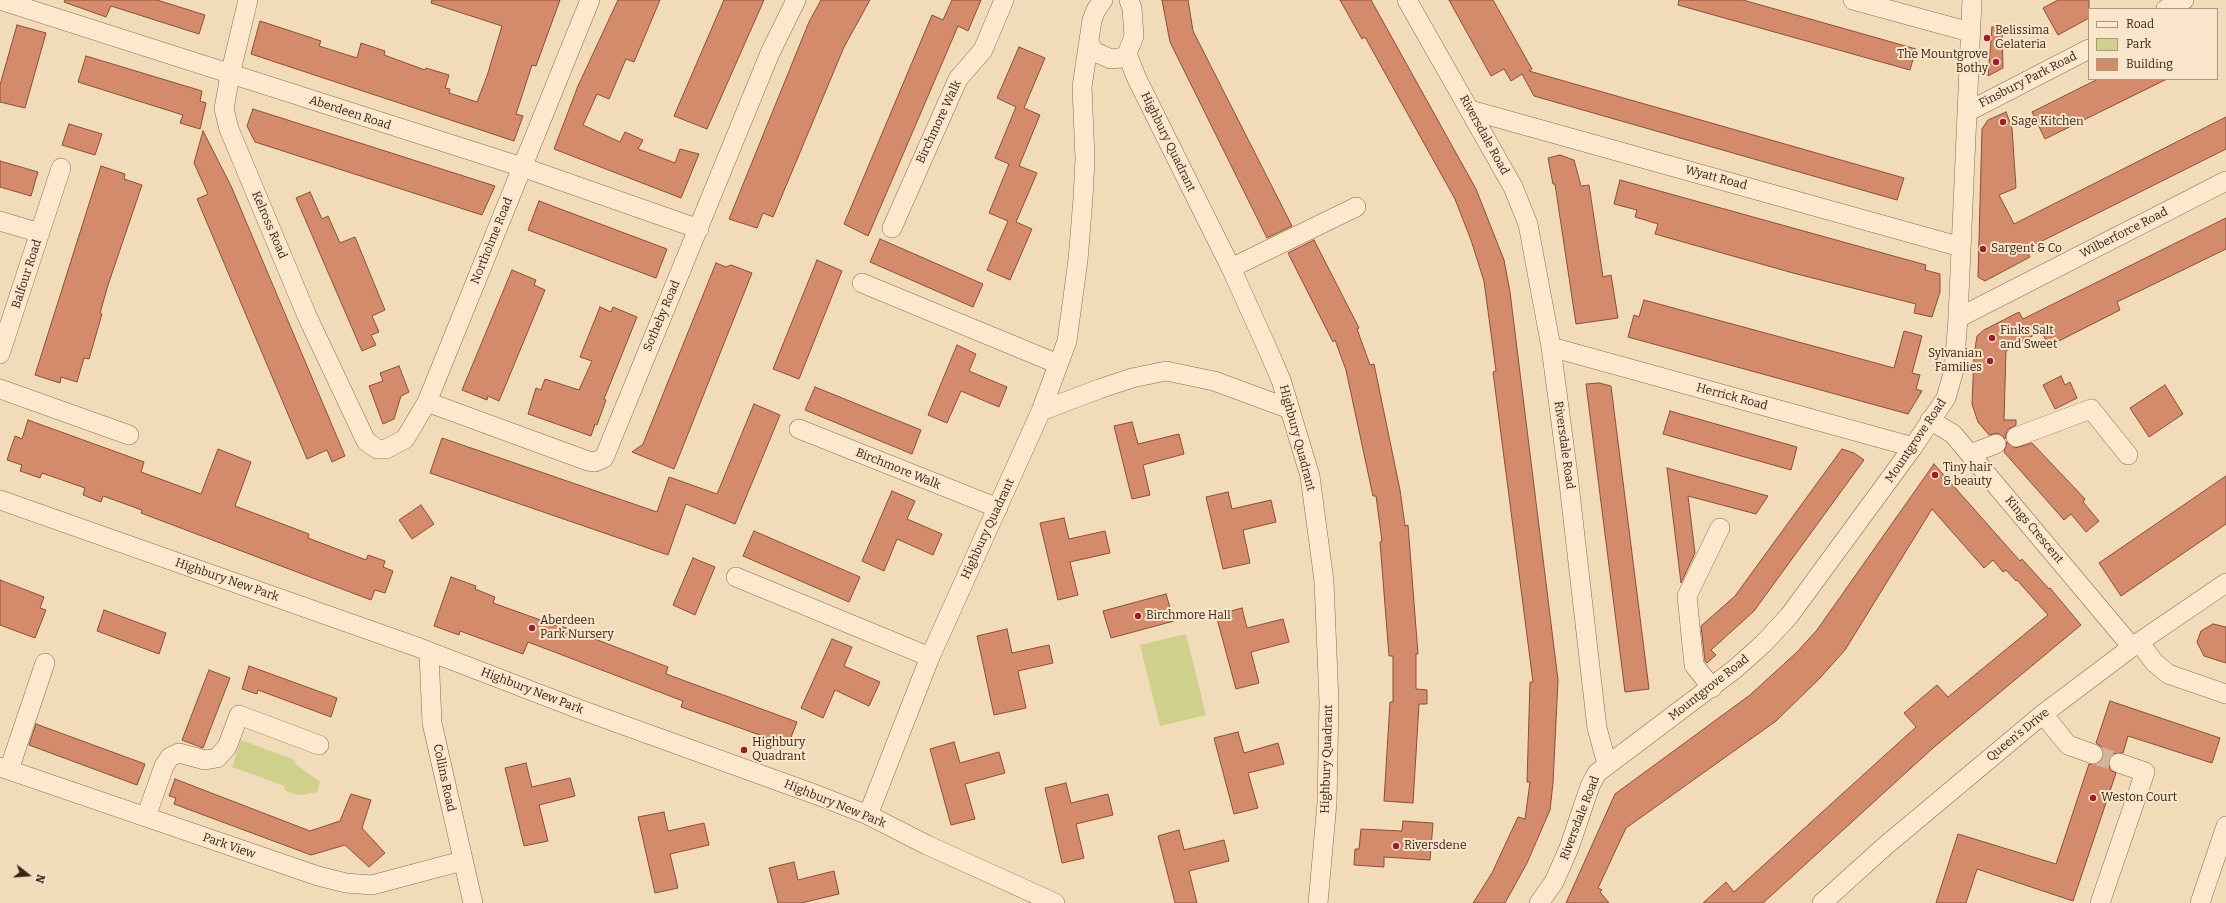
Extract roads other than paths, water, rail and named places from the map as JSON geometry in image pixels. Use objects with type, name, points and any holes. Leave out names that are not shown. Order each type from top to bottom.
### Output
[{"type":"street","name":"Aberdeen Road","points":[[0,0],[230,75],[522,167],[699,229]]},
{"type":"street","name":"Kelross Road","points":[[248,0],[230,75],[224,109],[229,129],[307,316],[366,441]]},
{"type":"street","name":"Northolme Road","points":[[366,441],[377,449],[386,449],[405,438],[427,402],[590,0]]},
{"type":"street","name":"Sotheby Road","points":[[427,402],[588,461],[600,461],[608,453],[652,339],[699,229],[770,53],[796,0]]},
{"type":"street","name":"Birchmore Walk","points":[[892,228],[958,80],[983,50],[1004,0]]},
{"type":"street","name":"Highbury Quadrant","points":[[868,815],[930,657],[1041,411],[1067,341],[1078,260],[1085,159],[1082,87],[1090,44],[1092,20],[1096,10],[1103,0]]},
{"type":"street","points":[[1090,44],[1095,52],[1111,59],[1127,54],[1134,36],[1132,8],[1129,0]]},
{"type":"street","name":"Riversdale Road","points":[[1408,0],[1513,187],[1528,224],[1551,347],[1568,475],[1598,728],[1607,764],[1593,779],[1569,848],[1554,882],[1539,903]]},
{"type":"street","points":[[1852,0],[1970,32]]},
{"type":"street","name":"Mountgrove Road","points":[[1607,764],[1712,688],[1763,644],[1789,616],[1913,447],[1946,398],[1950,387],[1958,318],[1972,0]]},
{"type":"street","points":[[2168,8],[2184,0]]},
{"type":"street","name":"Finsbury Park Road","points":[[1967,112],[2088,50]]},
{"type":"street","name":"Highbury Quadrant","points":[[1127,54],[1137,79],[1231,268],[1279,374],[1310,476],[1328,624],[1329,730],[1327,795],[1318,903]]},
{"type":"street","name":"Wyatt Road","points":[[1470,110],[1961,246]]},
{"type":"street","points":[[40,233],[61,168]]},
{"type":"street","name":"Wilberforce Road","points":[[1958,318],[2226,181]]},
{"type":"street","points":[[1231,268],[1356,207]]},
{"type":"street","name":"Balfour Road","points":[[0,221],[40,233],[0,354]]},
{"type":"street","points":[[862,283],[1058,364]]},
{"type":"street","name":"Herrick Road","points":[[1551,347],[1913,447]]},
{"type":"street","points":[[1041,411],[1132,378],[1166,371],[1214,381],[1290,409]]},
{"type":"street","points":[[0,389],[129,435]]},
{"type":"street","points":[[2016,437],[2091,409],[2128,455]]},
{"type":"street","name":"Kings Crescent","points":[[1930,420],[1953,434],[2109,620],[2154,662],[2168,674],[2226,694]]},
{"type":"street","name":"Birchmore Walk","points":[[798,429],[998,508]]},
{"type":"street","points":[[1970,454],[1996,444]]},
{"type":"street","name":"Highbury New Park","points":[[0,500],[429,652],[868,815],[927,845],[1055,903]]},
{"type":"street","points":[[1712,688],[1694,665],[1687,596],[1720,528]]},
{"type":"street","points":[[736,577],[930,657]]},
{"type":"street","name":"Queen's Drive","points":[[1822,903],[1884,847],[2043,714],[2135,644],[2226,583]]},
{"type":"street","name":"Collins Road","points":[[429,652],[432,723],[462,861],[473,903]]},
{"type":"street","points":[[4,768],[45,663]]},
{"type":"street","points":[[2043,714],[2068,745],[2093,754]]},
{"type":"street","points":[[146,817],[164,766],[170,758],[183,754],[205,760],[217,758],[223,753],[239,715],[320,745]]},
{"type":"street","points":[[2100,903],[2145,772],[2119,763]]},
{"type":"street","name":"Park View","points":[[4,768],[318,876],[346,883],[372,884],[462,861]]},
{"type":"street","points":[[2200,903],[2222,849],[2226,826]]},
{"type":"tunnel","points":[[2093,754],[2119,763]]},
{"type":"place","name":"Belissima Gelateria","points":[[1987,38]]},
{"type":"place","name":"The Mountgrove Bothy","points":[[1996,62]]},
{"type":"place","name":"Sage Kitchen","points":[[2003,122]]},
{"type":"place","name":"Sargent & Co","points":[[1983,249]]},
{"type":"place","name":"Finks Salt and Sweet","points":[[1992,338]]},
{"type":"place","name":"Sylvanian Families","points":[[1990,361]]},
{"type":"place","name":"Tiny hair & beauty","points":[[1935,475]]},
{"type":"place","name":"Birchmore Hall","points":[[1138,616]]},
{"type":"place","name":"Aberdeen Park Nursery","points":[[532,628]]},
{"type":"place","name":"Highbury Quadrant","points":[[744,750]]},
{"type":"place","name":"Weston Court","points":[[2093,798]]},
{"type":"place","name":"Riversdene","points":[[1396,846]]}]
